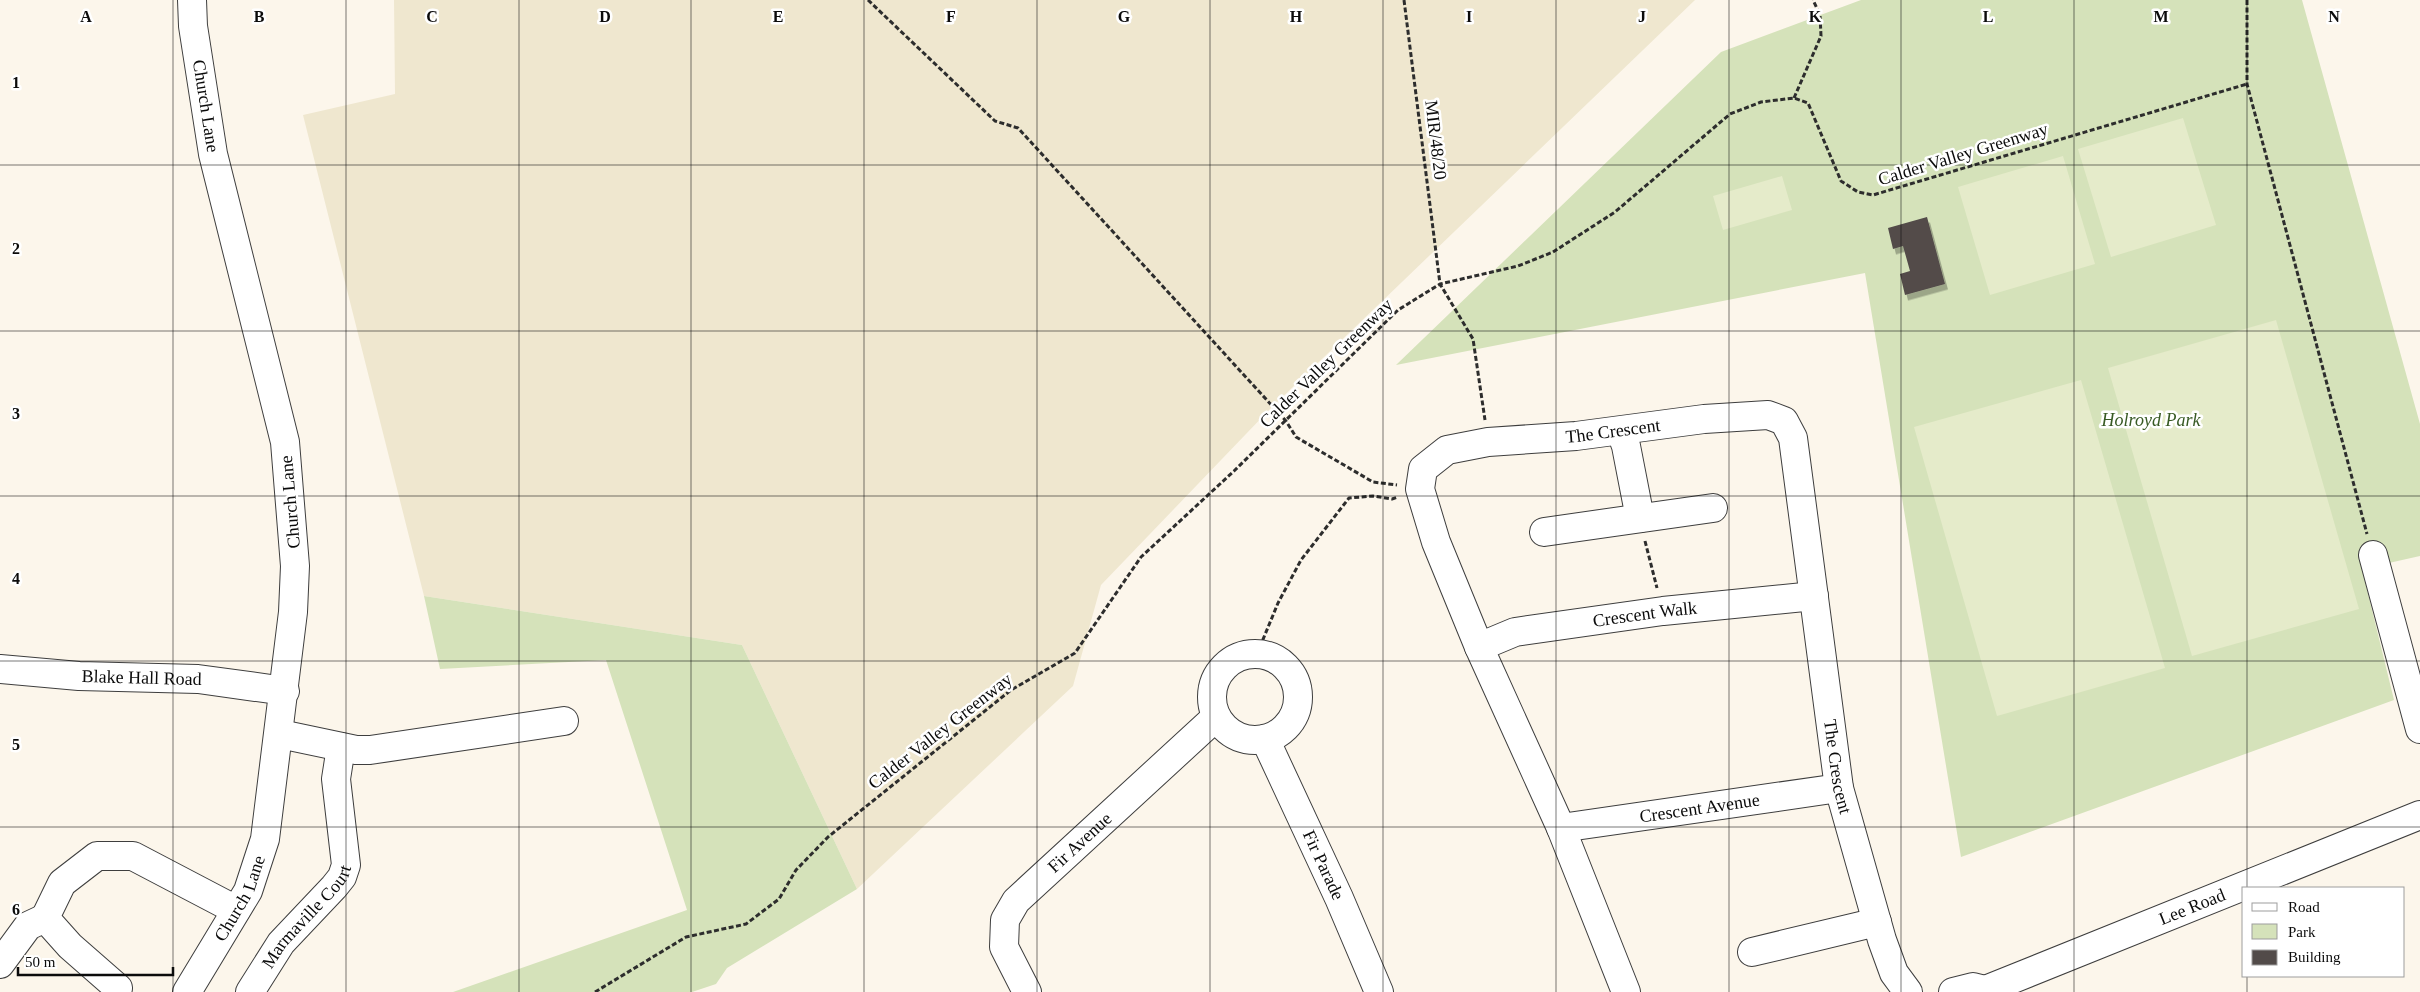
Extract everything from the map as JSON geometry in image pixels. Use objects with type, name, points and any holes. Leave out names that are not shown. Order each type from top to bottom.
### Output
[{"type":"street","name":"Church Lane","points":[[187,992],[248,891],[265,839],[280,734],[294,612],[295,566],[285,442],[213,154],[193,26],[192,0]]},
{"type":"street","name":"The Crescent","points":[[1420,489],[1423,469],[1447,450],[1488,442],[1620,432],[1732,417],[1768,415],[1784,421],[1793,438],[1839,788],[1877,922],[1894,973],[1908,992]]},
{"type":"street","points":[[1620,432],[1626,446],[1640,518]]},
{"type":"street","points":[[1420,489],[1436,542],[1560,828],[1626,992]]},
{"type":"street","points":[[1544,532],[1713,508]]},
{"type":"street","points":[[2373,555],[2420,730]]},
{"type":"street","name":"Crescent Walk","points":[[1480,647],[1515,632],[1663,611],[1814,596]]},
{"type":"street","points":[[1257,654],[1271,657],[1282,664],[1291,674],[1297,686],[1298,700],[1292,719],[1278,734],[1265,739],[1251,740],[1237,737],[1225,728],[1216,717],[1212,705],[1215,679],[1222,668],[1232,660],[1244,655],[1257,654]]},
{"type":"street","name":"Blake Hall Road","points":[[0,669],[79,676],[198,679],[285,691]]},
{"type":"street","name":"Fir Avenue","points":[[1027,992],[1004,947],[1005,920],[1016,901],[1216,717]]},
{"type":"street","points":[[280,734],[341,747],[370,750],[564,721]]},
{"type":"street","name":"Fir Parade","points":[[1265,739],[1339,898],[1379,992]]},
{"type":"street","name":"Marmaville Court","points":[[250,992],[281,943],[342,877],[346,865],[336,779],[341,747]]},
{"type":"street","name":"Crescent Avenue","points":[[1560,828],[1839,788]]},
{"type":"street","name":"Lee Road","points":[[1953,992],[1973,987],[1991,991],[2047,965],[2420,815]]},
{"type":"street","points":[[0,964],[28,926],[45,918],[62,883],[98,856],[133,856],[236,910]]},
{"type":"street","points":[[45,918],[70,946],[118,988]]},
{"type":"street","points":[[1752,952],[1877,922]]},
{"type":"street","points":[[2035,992],[2047,965]]},
{"type":"path","points":[[868,0],[995,121],[1018,128],[1286,421],[1296,437],[1373,482],[1420,489]]},
{"type":"path","name":"MIR/48/20","points":[[1404,0],[1440,284]]},
{"type":"path","points":[[1794,98],[1820,36],[1820,15],[1813,0]]},
{"type":"path","points":[[2247,0],[2247,84],[2373,555]]},
{"type":"path","name":"Calder Valley Greenway","points":[[595,992],[686,937],[746,924],[779,900],[796,870],[828,837],[1010,690],[1075,652],[1141,557],[1286,421],[1398,310],[1440,284],[1518,266],[1553,252],[1615,212],[1730,114],[1761,102],[1794,98],[1808,103],[1841,181],[1858,192],[1873,195],[2247,84]]},
{"type":"path","points":[[1440,284],[1473,339],[1488,442]]},
{"type":"path","points":[[1257,654],[1278,603],[1301,560],[1348,498],[1372,496],[1392,499],[1420,489]]},
{"type":"path","points":[[1640,518],[1663,611]]},
{"type":"shaded area","points":[[394,0],[1695,0],[1270,409],[1101,585],[1073,686],[857,889],[742,645],[424,596],[303,115],[395,94]]},
{"type":"green space","name":"Holroyd Park","points":[[1861,0],[2302,0],[2420,424],[2420,556],[2362,569],[2394,700],[1961,857],[1865,273],[1396,365],[1721,52]]},
{"type":"green space","points":[[2183,118],[2216,225],[2111,257],[2078,149]]},
{"type":"green space","points":[[2063,156],[2095,264],[1990,295],[1958,187]]},
{"type":"green space","points":[[1782,176],[1792,210],[1723,230],[1713,196]]},
{"type":"green space","points":[[2276,320],[2359,609],[2192,656],[2108,368]]},
{"type":"green space","points":[[2081,380],[2165,668],[1997,716],[1914,427]]},
{"type":"green space","points":[[424,596],[742,645],[857,889],[727,968],[716,984],[692,992],[453,992],[687,910],[606,660],[440,669]]},
{"type":"building","points":[[1927,217],[1945,284],[1905,295],[1900,274],[1910,271],[1903,246],[1893,249],[1888,228]]}]
